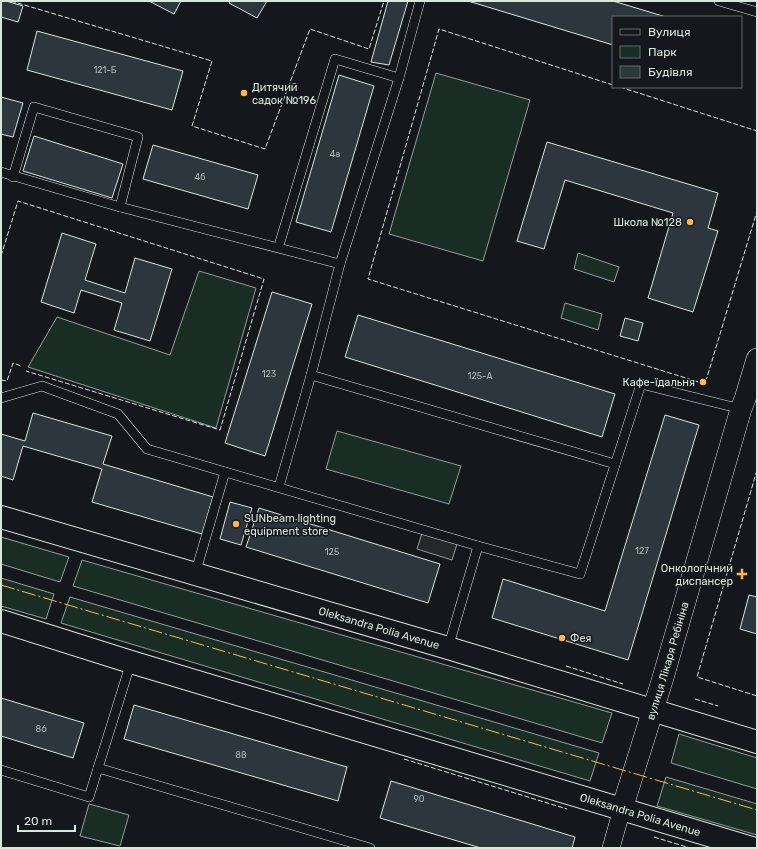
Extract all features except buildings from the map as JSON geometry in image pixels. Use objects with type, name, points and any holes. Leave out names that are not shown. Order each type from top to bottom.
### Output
[{"type":"main road","name":"Oleksandra Polia Avenue","points":[[1,517],[448,648],[757,742]]},
{"type":"main road","name":"Oleksandra Polia Avenue","points":[[1,621],[131,662],[752,848]]},
{"type":"street","name":"вулиця Лікаря Ребініна","points":[[611,848],[746,403],[757,359]]},
{"type":"lane","points":[[279,487],[311,375],[340,264],[400,78],[420,1]]},
{"type":"lane","points":[[720,1],[757,12]]},
{"type":"lane","points":[[280,242],[335,59],[400,78]]},
{"type":"lane","points":[[13,177],[34,107],[138,137],[120,207]]},
{"type":"lane","points":[[1,172],[13,177],[120,207],[340,264]]},
{"type":"lane","points":[[311,375],[615,464]]},
{"type":"lane","points":[[1,398],[42,386],[118,414],[147,449],[478,546],[580,574],[641,384],[746,403]]},
{"type":"lane","points":[[195,574],[225,472]]},
{"type":"lane","points":[[448,648],[478,546]]},
{"type":"lane","points":[[1,770],[89,797],[131,662]]},
{"type":"lane","points":[[98,768],[370,848]]},
{"type":"green space","points":[[436,73],[530,100],[483,261],[389,234]]},
{"type":"green space","points":[[578,253],[619,267],[614,282],[574,269]]},
{"type":"green space","points":[[199,271],[256,288],[216,428],[28,367],[57,317],[170,355]]},
{"type":"green space","points":[[565,303],[602,314],[598,330],[561,318]]},
{"type":"green space","points":[[337,431],[461,466],[449,504],[326,469]]},
{"type":"green space","points":[[1,537],[69,557],[60,582],[1,564]]},
{"type":"green space","points":[[82,560],[612,713],[602,743],[73,586]]},
{"type":"green space","points":[[1,578],[54,594],[46,619],[1,606]]},
{"type":"green space","points":[[70,597],[599,753],[590,781],[61,623]]},
{"type":"green space","points":[[679,734],[757,758],[757,789],[671,763]]},
{"type":"green space","points":[[666,777],[757,804],[757,835],[657,806]]},
{"type":"green space","points":[[89,804],[129,815],[120,846],[80,836]]},
{"type":"shaded area","points":[[423,530],[458,541],[452,560],[417,549]]},
{"type":"fence","points":[[11,1],[212,61],[192,126],[265,149],[310,29],[369,49],[384,1]]},
{"type":"fence","points":[[612,85],[439,29],[368,279],[705,384],[757,211]]},
{"type":"fence","points":[[623,88],[757,131]]},
{"type":"fence","points":[[1,256],[18,201],[264,279],[220,430],[26,371]]},
{"type":"fence","points":[[1,380],[7,381],[13,363],[21,366]]},
{"type":"fence","points":[[757,470],[697,677],[757,696]]},
{"type":"fence","points":[[566,666],[623,684]]},
{"type":"fence","points":[[695,699],[718,706]]},
{"type":"fence","points":[[404,759],[567,809]]},
{"type":"fence","points":[[654,837],[690,848]]},
{"type":"power","points":[[1,585],[757,810]]},
{"type":"place","name":"Дитячий садок №196","points":[[244,93]]},
{"type":"place","name":"Школа №128","points":[[690,222]]},
{"type":"place","name":"Кафе-їдальня","points":[[703,382]]},
{"type":"place","name":"SUNbeam lighting equipment store","points":[[236,524]]},
{"type":"place","name":"Онкологічний диспансер","points":[[742,574]]},
{"type":"place","name":"Фея","points":[[562,638]]}]
